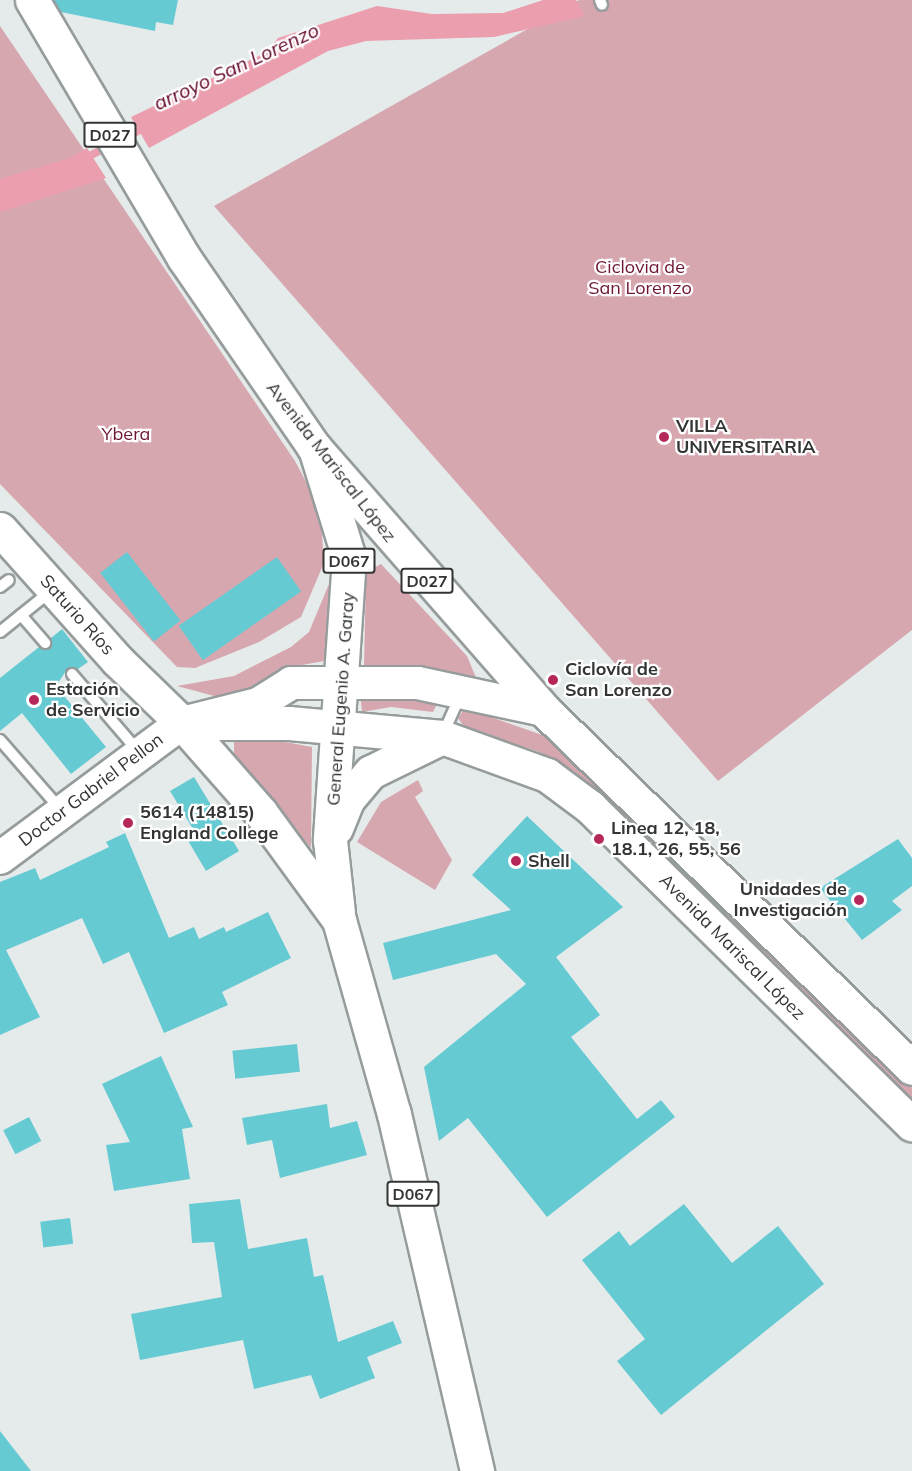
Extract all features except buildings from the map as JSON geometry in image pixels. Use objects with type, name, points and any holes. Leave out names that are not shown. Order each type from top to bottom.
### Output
[{"type":"main road","name":"Avenida Mariscal López","points":[[32,0],[81,88],[138,182],[245,350],[314,447],[544,710],[912,1068]]},
{"type":"main road","name":"General Eugenio A. Garay","points":[[314,447],[349,558],[343,680],[330,840],[339,920]]},
{"type":"main road","name":"Saturio Ríos","points":[[0,529],[182,723]]},
{"type":"main road","name":"Avenida Mariscal López","points":[[182,723],[339,726],[442,737],[546,775],[590,807],[912,1124]]},
{"type":"main road","name":"D067","points":[[182,723],[261,813],[339,920],[394,1114],[477,1471]]},
{"type":"main road","points":[[330,840],[348,799],[372,772],[442,737]]},
{"type":"street","points":[[182,723],[258,704],[291,683],[343,680],[462,690],[544,710]]},
{"type":"street","name":"Doctor Gabriel Pellon","points":[[0,858],[182,723]]},
{"type":"lane","points":[[0,587],[9,580]]},
{"type":"lane","points":[[0,632],[54,589]]},
{"type":"lane","points":[[21,615],[45,643]]},
{"type":"lane","points":[[72,674],[140,754]]},
{"type":"lane","points":[[442,737],[462,690]]},
{"type":"lane","points":[[0,740],[63,811]]},
{"type":"green space","name":"Ciclovia de San Lorenzo","points":[[579,0],[912,0],[912,630],[718,781],[214,206]]},
{"type":"green space","name":"Ybera","points":[[0,26],[295,461],[320,508],[324,563],[301,617],[259,642],[195,668],[177,667],[0,484]]},
{"type":"green space","points":[[381,564],[467,656],[477,680],[364,668],[366,572]]},
{"type":"green space","points":[[331,579],[324,661],[280,669],[229,700],[177,686],[234,676],[291,647],[309,632]]},
{"type":"green space","points":[[360,692],[436,701],[437,704],[433,712],[391,707],[362,712]]},
{"type":"green space","points":[[465,708],[545,736],[574,759],[912,1088],[912,1104],[567,768],[537,751],[465,728],[458,718]]},
{"type":"green space","points":[[253,736],[312,747],[311,848],[234,757],[234,741]]},
{"type":"green space","points":[[418,780],[423,791],[415,797],[452,860],[435,890],[357,842],[381,802]]},
{"type":"shaded area","points":[[543,0],[576,0],[585,16],[494,37],[366,41],[328,51],[149,148],[131,117],[267,52],[278,38],[377,6],[432,14],[503,13]]},
{"type":"shaded area","points":[[87,148],[106,178],[0,212],[0,179],[70,158]]},
{"type":"waterway","name":"arroyo San Lorenzo","points":[[122,139],[148,126]]},
{"type":"waterway","name":"arroyo San Lorenzo","points":[[82,160],[110,145]]},
{"type":"place","name":"VILLA UNIVERSITARIA","points":[[664,437]]},
{"type":"place","name":"Ciclovía de San Lorenzo","points":[[553,680]]},
{"type":"place","name":"Estación de Servicio","points":[[34,700]]},
{"type":"place","name":"5614 (14815) England College","points":[[128,823]]},
{"type":"place","name":"Linea 12, 18, 18.1, 26, 55, 56","points":[[599,839]]},
{"type":"place","name":"Shell","points":[[516,861]]},
{"type":"place","name":"Unidades de Investigación","points":[[859,900]]}]
